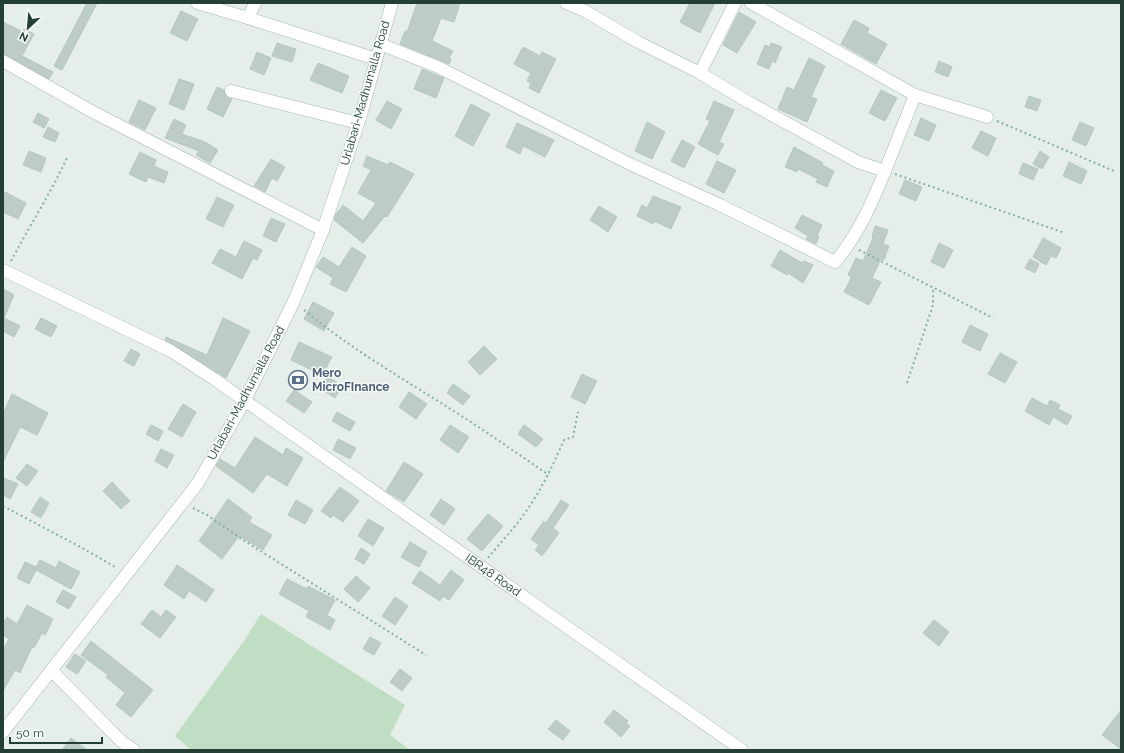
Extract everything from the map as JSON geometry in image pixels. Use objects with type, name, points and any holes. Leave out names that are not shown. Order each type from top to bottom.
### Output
[{"type":"street","points":[[197,3],[376,60]]},
{"type":"street","points":[[248,18],[255,3]]},
{"type":"street","name":"Urlabari-Madhumalla Road","points":[[3,732],[198,483],[245,400],[294,301],[323,230],[358,123],[392,3]]},
{"type":"street","points":[[566,3],[585,11],[638,42],[700,74],[750,104],[858,162],[885,170]]},
{"type":"street","points":[[700,74],[736,3]]},
{"type":"street","points":[[751,3],[915,95],[987,117]]},
{"type":"street","points":[[380,44],[438,67],[630,164],[720,205],[835,262],[849,245],[874,197],[915,95]]},
{"type":"street","points":[[3,61],[93,112],[323,230]]},
{"type":"street","points":[[231,91],[358,123]]},
{"type":"street","name":"IBR48 Road","points":[[5,271],[171,351],[245,400],[742,750]]},
{"type":"street","points":[[52,671],[122,742],[134,750]]},
{"type":"path","points":[[987,117],[1114,170]]},
{"type":"path","points":[[5,271],[56,181],[67,158]]},
{"type":"path","points":[[885,170],[1065,233]]},
{"type":"path","points":[[849,245],[993,318]]},
{"type":"path","points":[[907,383],[933,305],[933,288]]},
{"type":"path","points":[[294,301],[332,333],[460,415],[549,475]]},
{"type":"path","points":[[482,567],[521,518],[549,475],[564,440],[573,437],[578,412]]},
{"type":"path","points":[[183,503],[207,515],[243,540],[426,655]]},
{"type":"path","points":[[3,506],[86,550],[127,574]]},
{"type":"green space","points":[[261,614],[405,705],[390,735],[410,750],[191,750],[175,736],[244,641]]},
{"type":"building","points":[[87,3],[97,3],[62,70],[54,66]]},
{"type":"building","points":[[417,3],[460,3],[454,22],[441,18],[432,41],[453,51],[449,58],[451,59],[449,64],[400,44],[405,31],[407,32]]},
{"type":"building","points":[[690,3],[715,3],[700,33],[680,22]]},
{"type":"building","points":[[181,11],[198,19],[187,41],[170,33]]},
{"type":"building","points":[[739,12],[756,22],[737,53],[723,45]]},
{"type":"building","points":[[854,20],[869,28],[867,33],[887,44],[876,64],[841,44]]},
{"type":"building","points":[[3,22],[23,32],[24,29],[34,34],[22,56],[53,72],[49,79],[3,54]]},
{"type":"building","points":[[277,43],[296,49],[292,62],[272,56]]},
{"type":"building","points":[[771,43],[782,47],[775,63],[772,61],[769,69],[757,64],[765,45],[770,47]]},
{"type":"building","points":[[523,47],[540,56],[542,52],[556,59],[539,93],[529,88],[531,83],[527,81],[531,73],[514,64]]},
{"type":"building","points":[[257,52],[271,58],[264,75],[250,69]]},
{"type":"building","points":[[809,58],[825,66],[811,97],[817,99],[807,122],[778,109],[787,87],[794,90]]},
{"type":"building","points":[[939,61],[952,67],[948,77],[935,72]]},
{"type":"building","points":[[318,63],[349,76],[342,93],[310,80]]},
{"type":"building","points":[[422,69],[444,78],[436,98],[414,89]]},
{"type":"building","points":[[179,79],[194,84],[184,110],[169,104]]},
{"type":"building","points":[[217,87],[224,90],[226,97],[232,99],[223,117],[207,109]]},
{"type":"building","points":[[881,90],[897,98],[885,121],[869,113]]},
{"type":"building","points":[[1029,96],[1041,100],[1037,111],[1025,107]]},
{"type":"building","points":[[139,100],[156,108],[145,130],[129,122]]},
{"type":"building","points":[[387,101],[402,109],[391,129],[376,120]]},
{"type":"building","points":[[714,101],[734,110],[719,142],[724,144],[718,155],[698,144],[710,121],[706,119]]},
{"type":"building","points":[[471,104],[490,114],[473,146],[455,136]]},
{"type":"building","points":[[38,113],[49,119],[44,128],[33,122]]},
{"type":"building","points":[[921,118],[936,125],[929,141],[914,135]]},
{"type":"building","points":[[174,119],[186,125],[182,134],[205,142],[218,150],[210,163],[196,155],[199,151],[165,138]]},
{"type":"building","points":[[647,122],[665,132],[652,159],[635,151]]},
{"type":"building","points":[[1080,122],[1094,128],[1086,146],[1072,140]]},
{"type":"building","points":[[517,123],[554,140],[545,157],[523,146],[520,154],[506,147]]},
{"type":"building","points":[[48,127],[59,133],[55,142],[43,137]]},
{"type":"building","points":[[981,131],[996,138],[988,156],[972,148]]},
{"type":"building","points":[[682,140],[695,147],[684,168],[671,161]]},
{"type":"building","points":[[794,147],[823,163],[822,165],[834,171],[827,187],[816,182],[818,179],[798,169],[797,172],[785,167]]},
{"type":"building","points":[[29,151],[46,158],[41,172],[23,165]]},
{"type":"building","points":[[1040,151],[1049,157],[1042,169],[1033,164]]},
{"type":"building","points":[[140,152],[156,160],[154,166],[168,172],[164,183],[148,177],[146,182],[129,174]]},
{"type":"building","points":[[367,156],[388,165],[390,162],[414,174],[387,217],[385,216],[363,243],[334,220],[336,214],[343,205],[363,221],[376,203],[358,193],[371,170],[363,166]]},
{"type":"building","points":[[271,159],[285,167],[277,181],[272,178],[265,192],[254,186]]},
{"type":"building","points":[[717,161],[736,170],[724,193],[706,184]]},
{"type":"building","points":[[1069,162],[1087,171],[1081,184],[1063,176]]},
{"type":"building","points":[[1023,163],[1038,169],[1033,180],[1019,174]]},
{"type":"building","points":[[905,180],[922,187],[916,201],[899,194]]},
{"type":"building","points":[[3,191],[26,203],[18,219],[3,212]]},
{"type":"building","points":[[653,196],[681,207],[671,229],[654,221],[653,224],[637,216],[642,205],[647,208]]},
{"type":"building","points":[[217,197],[234,205],[223,227],[206,219]]},
{"type":"building","points":[[599,206],[617,217],[608,232],[590,220]]},
{"type":"building","points":[[802,215],[822,225],[817,236],[819,237],[816,244],[806,239],[808,236],[795,228]]},
{"type":"building","points":[[271,218],[285,224],[276,242],[263,236]]},
{"type":"building","points":[[875,226],[888,230],[883,244],[889,246],[884,260],[881,259],[872,278],[881,282],[869,305],[844,292],[851,276],[848,275],[856,258],[863,261],[873,238]]},
{"type":"building","points":[[1043,238],[1061,248],[1056,258],[1051,256],[1046,265],[1033,257]]},
{"type":"building","points":[[244,241],[262,250],[257,260],[253,258],[242,279],[212,263],[220,249],[236,257]]},
{"type":"building","points":[[939,243],[953,250],[944,268],[931,262]]},
{"type":"building","points":[[352,247],[366,256],[346,292],[330,284],[333,278],[316,267],[323,257],[339,267]]},
{"type":"building","points":[[780,250],[802,263],[804,261],[813,265],[803,283],[788,273],[787,275],[771,266]]},
{"type":"building","points":[[1030,259],[1039,264],[1035,273],[1025,268]]},
{"type":"building","points":[[3,289],[14,295],[4,318],[20,326],[14,337],[3,331]]},
{"type":"building","points":[[313,302],[334,313],[324,331],[304,319]]},
{"type":"building","points":[[41,318],[57,326],[51,337],[35,329]]},
{"type":"building","points":[[223,318],[250,331],[226,378],[165,340],[166,337],[207,355]]},
{"type":"building","points":[[970,325],[988,334],[980,351],[962,342]]},
{"type":"building","points":[[299,342],[332,357],[322,375],[291,360]]},
{"type":"building","points":[[484,346],[497,359],[480,375],[468,362]]},
{"type":"building","points":[[131,349],[140,354],[134,366],[124,361]]},
{"type":"building","points":[[1000,353],[1017,362],[1005,383],[988,374]]},
{"type":"building","points":[[582,374],[597,381],[585,404],[571,397]]},
{"type":"building","points":[[328,376],[342,386],[335,398],[320,388]]},
{"type":"building","points":[[453,384],[470,396],[463,405],[447,393]]},
{"type":"building","points":[[294,390],[312,402],[304,413],[286,401]]},
{"type":"building","points":[[409,392],[427,404],[416,419],[399,407]]},
{"type":"building","points":[[12,394],[48,413],[37,435],[20,427],[3,462],[3,414]]},
{"type":"building","points":[[1032,398],[1047,406],[1050,400],[1060,405],[1058,409],[1072,416],[1067,425],[1053,417],[1049,425],[1025,411]]},
{"type":"building","points":[[183,404],[196,412],[182,437],[168,429]]},
{"type":"building","points":[[337,412],[355,422],[350,431],[332,421]]},
{"type":"building","points":[[151,425],[163,431],[158,441],[146,434]]},
{"type":"building","points":[[450,425],[469,437],[458,453],[440,440]]},
{"type":"building","points":[[524,425],[543,439],[536,447],[518,434]]},
{"type":"building","points":[[255,437],[283,455],[286,448],[303,458],[287,486],[267,474],[253,493],[216,466],[220,459],[235,468]]},
{"type":"building","points":[[338,439],[356,448],[350,459],[333,450]]},
{"type":"building","points":[[161,449],[174,455],[167,468],[155,461]]},
{"type":"building","points":[[404,462],[423,474],[404,502],[386,491]]},
{"type":"building","points":[[27,464],[38,471],[27,486],[16,478]]},
{"type":"building","points":[[3,478],[18,484],[10,499],[3,495]]},
{"type":"building","points":[[112,482],[130,501],[121,509],[103,491]]},
{"type":"building","points":[[340,487],[359,501],[343,522],[333,515],[331,518],[321,511]]},
{"type":"building","points":[[40,497],[49,503],[41,518],[31,512]]},
{"type":"building","points":[[228,499],[252,517],[249,522],[272,535],[263,550],[239,536],[222,559],[199,541]]},
{"type":"building","points":[[441,499],[455,509],[444,525],[430,515]]},
{"type":"building","points":[[296,500],[313,510],[305,524],[288,515]]},
{"type":"building","points":[[561,500],[569,505],[553,528],[559,533],[542,556],[535,550],[539,545],[531,539],[544,521],[546,523]]},
{"type":"building","points":[[488,514],[503,526],[482,551],[467,539]]},
{"type":"building","points":[[368,519],[384,528],[373,546],[358,536]]},
{"type":"building","points":[[410,542],[427,552],[419,567],[401,557]]},
{"type":"building","points":[[361,548],[370,554],[364,564],[355,559]]},
{"type":"building","points":[[40,560],[56,568],[59,561],[80,572],[71,589],[36,570],[29,584],[17,578],[25,562],[36,567]]},
{"type":"building","points":[[177,565],[214,590],[206,602],[189,591],[184,599],[164,585]]},
{"type":"building","points":[[451,570],[464,580],[449,600],[443,596],[440,601],[412,583],[420,571],[440,585]]},
{"type":"building","points":[[356,576],[370,588],[358,602],[344,589]]},
{"type":"building","points":[[287,579],[307,589],[308,586],[335,600],[327,615],[335,620],[330,630],[306,617],[309,611],[279,594]]},
{"type":"building","points":[[63,590],[76,597],[69,609],[56,602]]},
{"type":"building","points":[[395,597],[408,606],[395,625],[382,616]]},
{"type":"building","points":[[27,605],[53,619],[45,635],[42,633],[34,648],[32,647],[20,673],[15,670],[3,691],[3,650],[9,639],[3,635],[3,624],[7,617],[17,624]]},
{"type":"building","points":[[152,610],[161,617],[166,610],[176,617],[160,638],[141,624]]},
{"type":"building","points":[[934,620],[949,632],[939,646],[923,633]]},
{"type":"building","points":[[370,637],[381,643],[374,655],[363,649]]},
{"type":"building","points":[[91,641],[153,690],[131,717],[116,705],[125,693],[106,677],[108,675],[81,655]]},
{"type":"building","points":[[75,654],[86,661],[77,674],[66,667]]},
{"type":"building","points":[[400,669],[412,678],[402,691],[390,682]]},
{"type":"building","points":[[614,710],[628,721],[626,723],[630,726],[621,737],[604,722]]},
{"type":"building","points":[[1121,710],[1121,749],[1102,735]]},
{"type":"building","points":[[556,720],[570,731],[563,740],[548,729]]},
{"type":"building","points":[[71,738],[87,750],[62,750]]},
{"type":"place","name":"Mero MicroFInance","points":[[298,380]]}]
